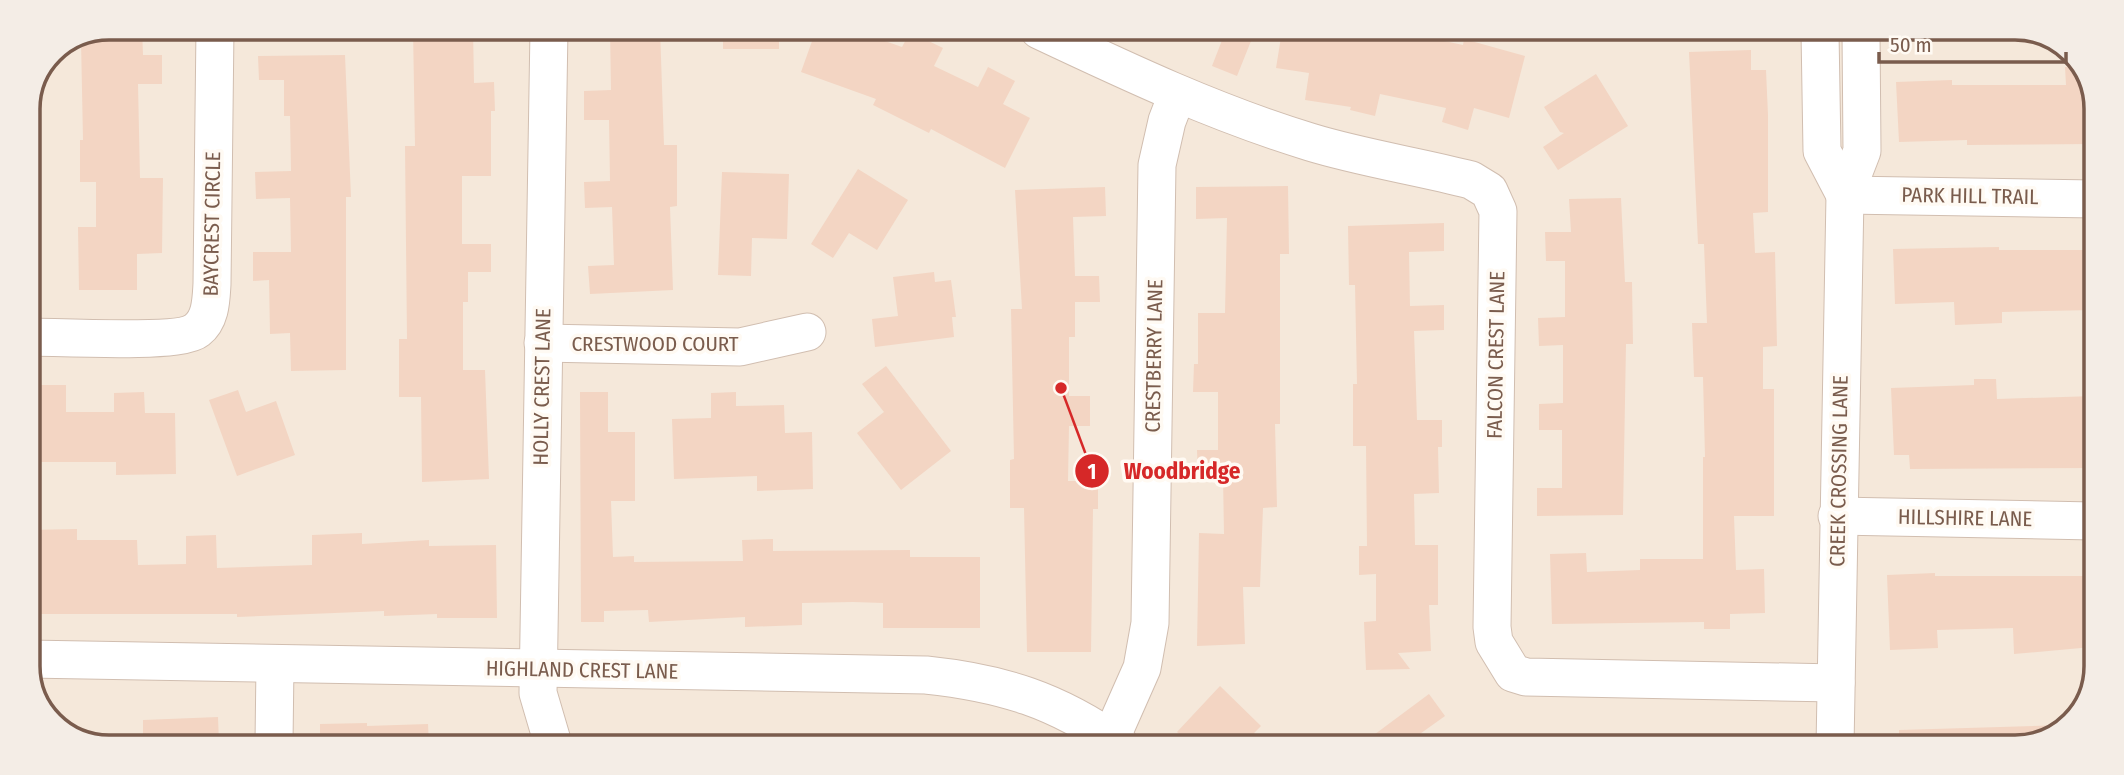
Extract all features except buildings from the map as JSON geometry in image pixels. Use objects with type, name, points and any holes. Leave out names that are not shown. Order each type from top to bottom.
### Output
[{"type":"street","name":"BAYCREST CIRCLE","points":[[40,337],[174,337],[198,330],[207,318],[212,284],[215,40]]},
{"type":"street","name":"HOLLY CREST LANE","points":[[548,40],[538,693],[550,735]]},
{"type":"street","name":"FALCON CREST LANE","points":[[1060,40],[1177,95],[1312,142],[1471,180],[1489,191],[1498,211],[1492,627],[1494,642],[1513,673],[1537,677],[1836,683]]},
{"type":"street","name":"CREEK CROSSING LANE","points":[[1820,40],[1822,151],[1845,195]]},
{"type":"street","name":"CREEK CROSSING LANE","points":[[1835,735],[1837,516],[1845,195],[1862,151],[1861,40]]},
{"type":"street","name":"CRESTBERRY LANE","points":[[1118,735],[1142,668],[1150,624],[1157,165],[1167,121],[1177,95]]},
{"type":"street","name":"PARK HILL TRAIL","points":[[1845,195],[2084,199]]},
{"type":"street","name":"CRESTWOOD COURT","points":[[542,343],[740,346],[807,332]]},
{"type":"street","name":"HILLSHIRE LANE","points":[[1837,516],[2084,521]]},
{"type":"street","name":"HIGHLAND CREST LANE","points":[[40,659],[926,675],[984,681],[1072,714],[1105,735]]},
{"type":"street","points":[[274,735],[275,664]]},
{"type":"shaded area","points":[[2014,40],[2037,44],[2057,55],[2069,67],[2080,87],[2084,105],[2084,665],[2080,688],[2072,704],[2057,720],[2037,731],[2014,735],[110,735],[87,731],[67,720],[55,708],[44,688],[40,670],[40,110],[46,83],[52,71],[71,52],[96,42]]},
{"type":"place","name":"Woodbridge","points":[[1061,388]]}]
